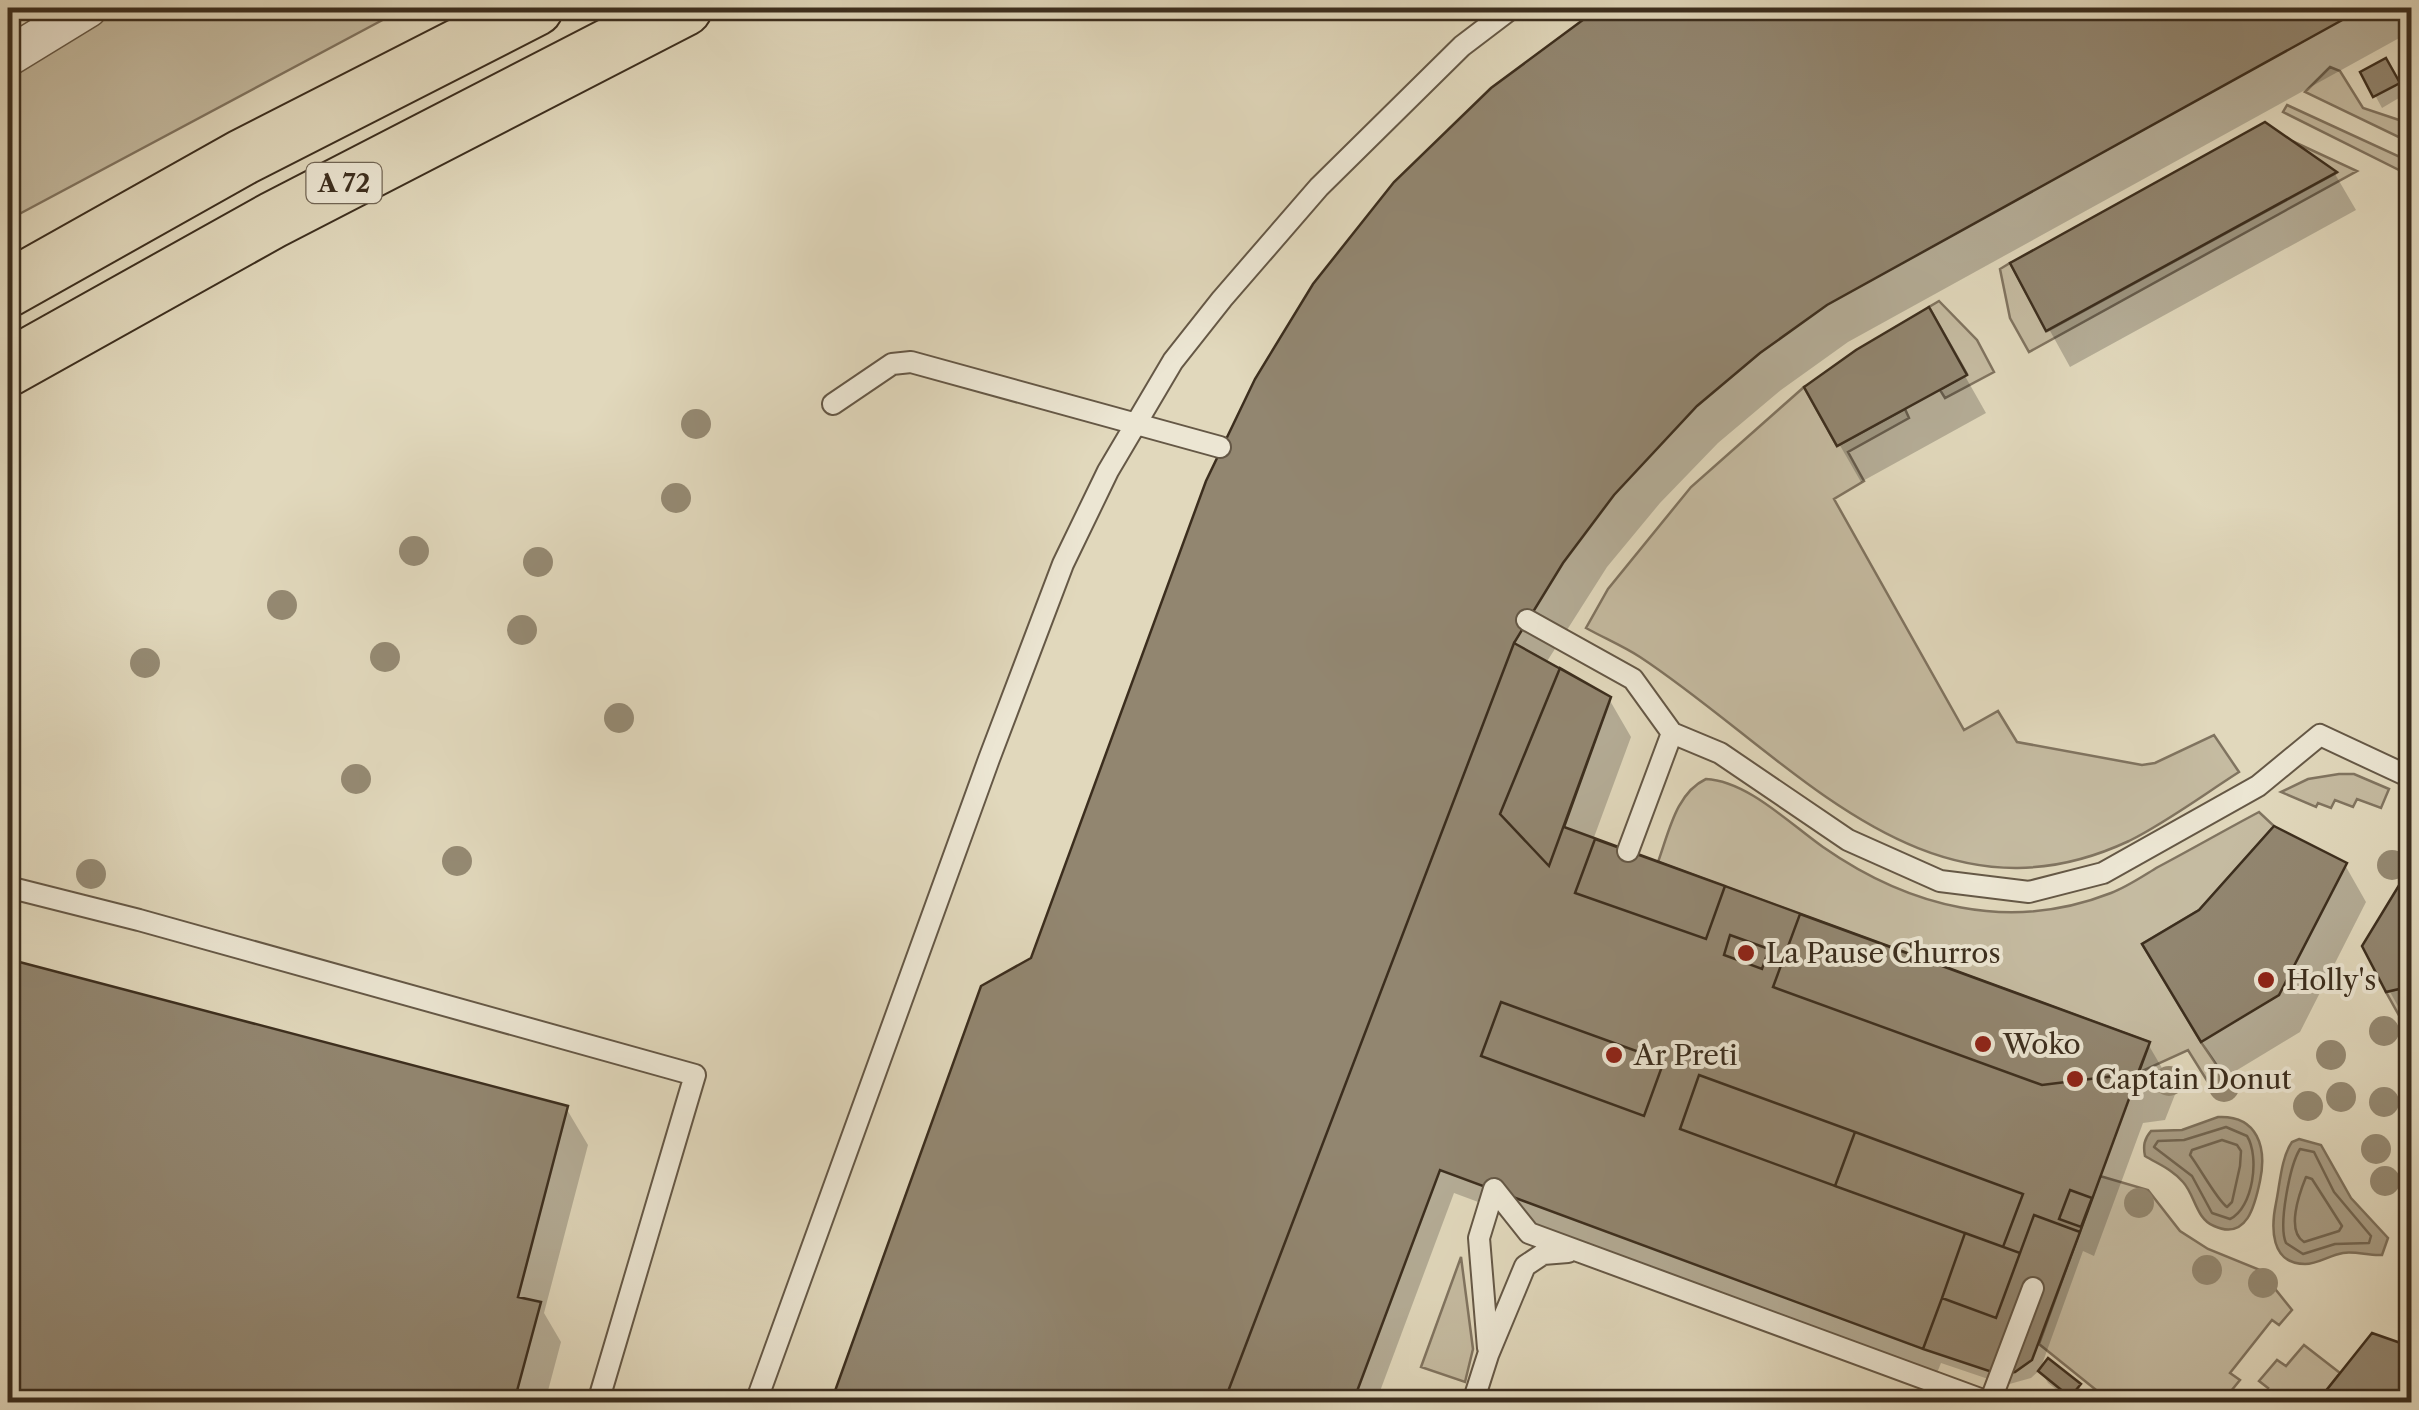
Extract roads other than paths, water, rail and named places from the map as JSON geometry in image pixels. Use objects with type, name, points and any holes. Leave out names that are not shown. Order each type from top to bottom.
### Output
[{"type":"highway","name":"A 72","points":[[8,289],[243,157],[535,8]]},
{"type":"highway","name":"A 72","points":[[8,368],[273,220],[684,8]]},
{"type":"street","points":[[8,57],[88,8]]},
{"type":"lane","points":[[756,1402],[1063,564],[1108,471],[1173,361],[1319,188],[1462,46],[1512,8]]},
{"type":"lane","points":[[832,404],[892,364],[911,362],[1220,448]]},
{"type":"lane","points":[[1527,620],[1633,680],[1672,733],[1720,753],[1848,840],[1940,881],[2028,892],[2103,873],[2258,786],[2320,734],[2412,778]]},
{"type":"lane","points":[[1628,851],[1672,733]]},
{"type":"lane","points":[[8,887],[695,1075],[598,1402]]},
{"type":"lane","points":[[1488,1355],[1479,1238],[1494,1190],[1529,1232],[1573,1252],[1989,1402],[2033,1288]]},
{"type":"lane","points":[[1473,1402],[1488,1355],[1526,1266],[1543,1254],[1573,1252]]},
{"type":"water","points":[[2218,1117],[2232,1118],[2251,1128],[2262,1157],[2252,1210],[2242,1225],[2234,1229],[2208,1223],[2183,1182],[2144,1152],[2151,1131],[2182,1130]]},
{"type":"water","points":[[2299,1139],[2321,1145],[2351,1198],[2388,1238],[2382,1255],[2343,1253],[2305,1264],[2285,1258],[2279,1251],[2274,1223],[2283,1163],[2292,1142]]},
{"type":"place","name":"La Pause Churros","points":[[1746,953]]},
{"type":"place","name":"Holly's","points":[[2266,980]]},
{"type":"place","name":"Woko","points":[[1983,1044]]},
{"type":"place","name":"Ar Preti","points":[[1614,1055]]},
{"type":"place","name":"Captain Donut","points":[[2075,1079]]}]
